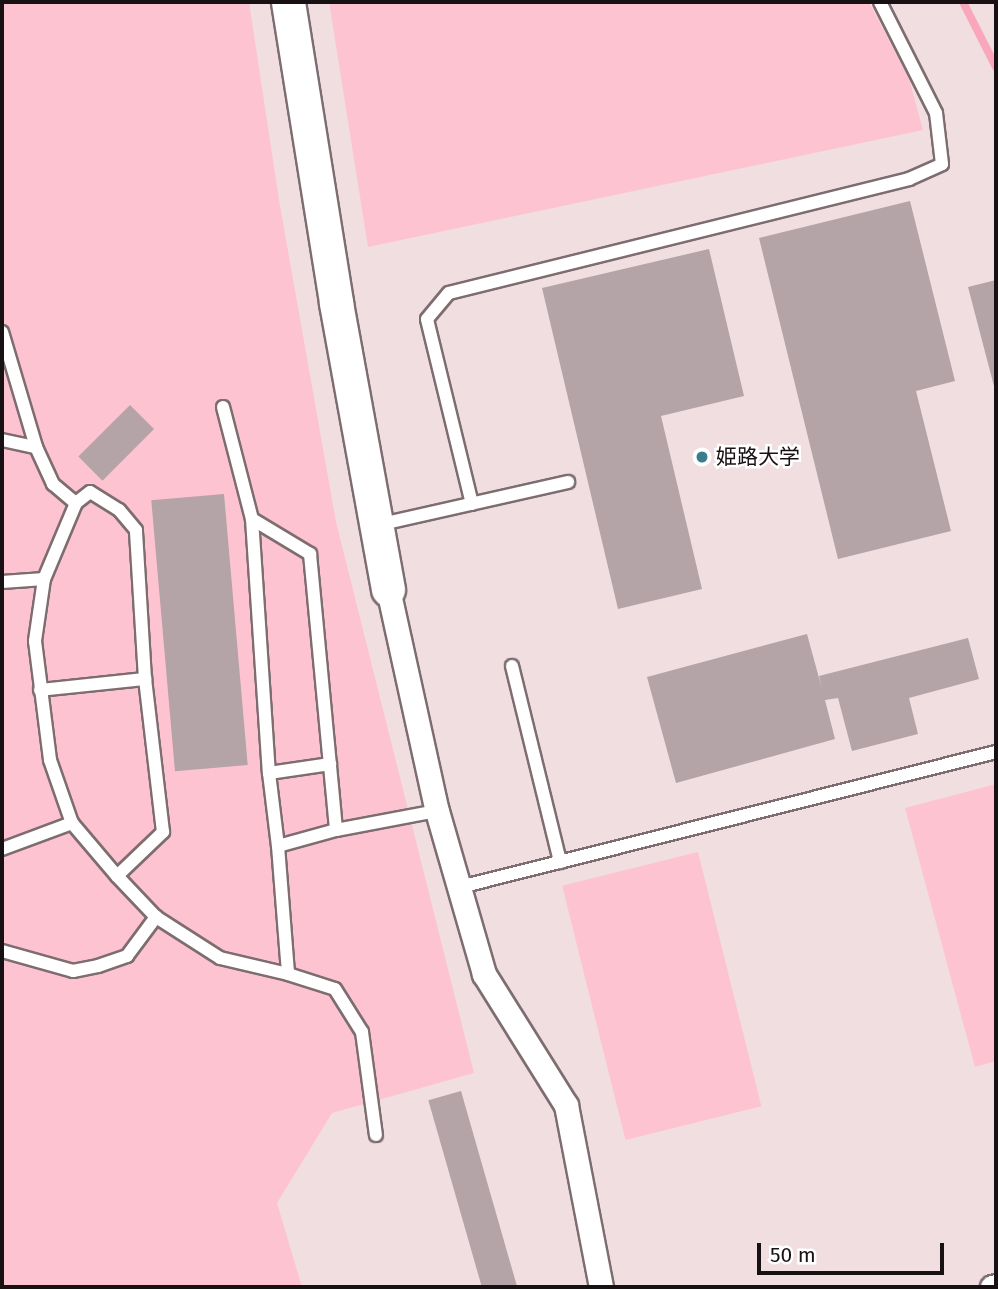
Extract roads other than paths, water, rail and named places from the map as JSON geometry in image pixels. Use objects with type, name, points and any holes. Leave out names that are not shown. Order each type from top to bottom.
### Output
[{"type":"street","points":[[288,2],[375,526],[437,811],[484,974],[566,1105],[601,1287]]},
{"type":"lane","points":[[472,504],[427,319],[449,293],[909,179],[942,164],[936,113],[880,2]]},
{"type":"lane","points":[[2,332],[36,447],[53,484],[76,503]]},
{"type":"lane","points":[[223,407],[252,519],[269,773],[288,974]]},
{"type":"lane","points":[[2,440],[36,447]]},
{"type":"lane","points":[[375,526],[568,482]]},
{"type":"lane","points":[[117,876],[163,832],[145,679],[136,530],[119,510],[90,492],[76,503],[44,579],[35,641],[50,760],[72,824],[117,876],[156,917],[220,958],[288,974],[335,989],[362,1032],[376,1135]]},
{"type":"lane","points":[[252,519],[310,554],[336,830]]},
{"type":"lane","points":[[2,582],[44,579]]},
{"type":"lane","points":[[512,666],[560,862]]},
{"type":"lane","points":[[40,690],[145,679]]},
{"type":"lane","points":[[460,887],[996,752]]},
{"type":"lane","points":[[269,773],[330,764]]},
{"type":"lane","points":[[278,846],[336,830],[437,811]]},
{"type":"lane","points":[[2,849],[72,824]]},
{"type":"lane","points":[[2,951],[73,971],[98,966],[127,956],[156,917]]},
{"type":"waterway","points":[[963,2],[996,67]]},
{"type":"place","name":"姫路大学","points":[[702,457]]}]
